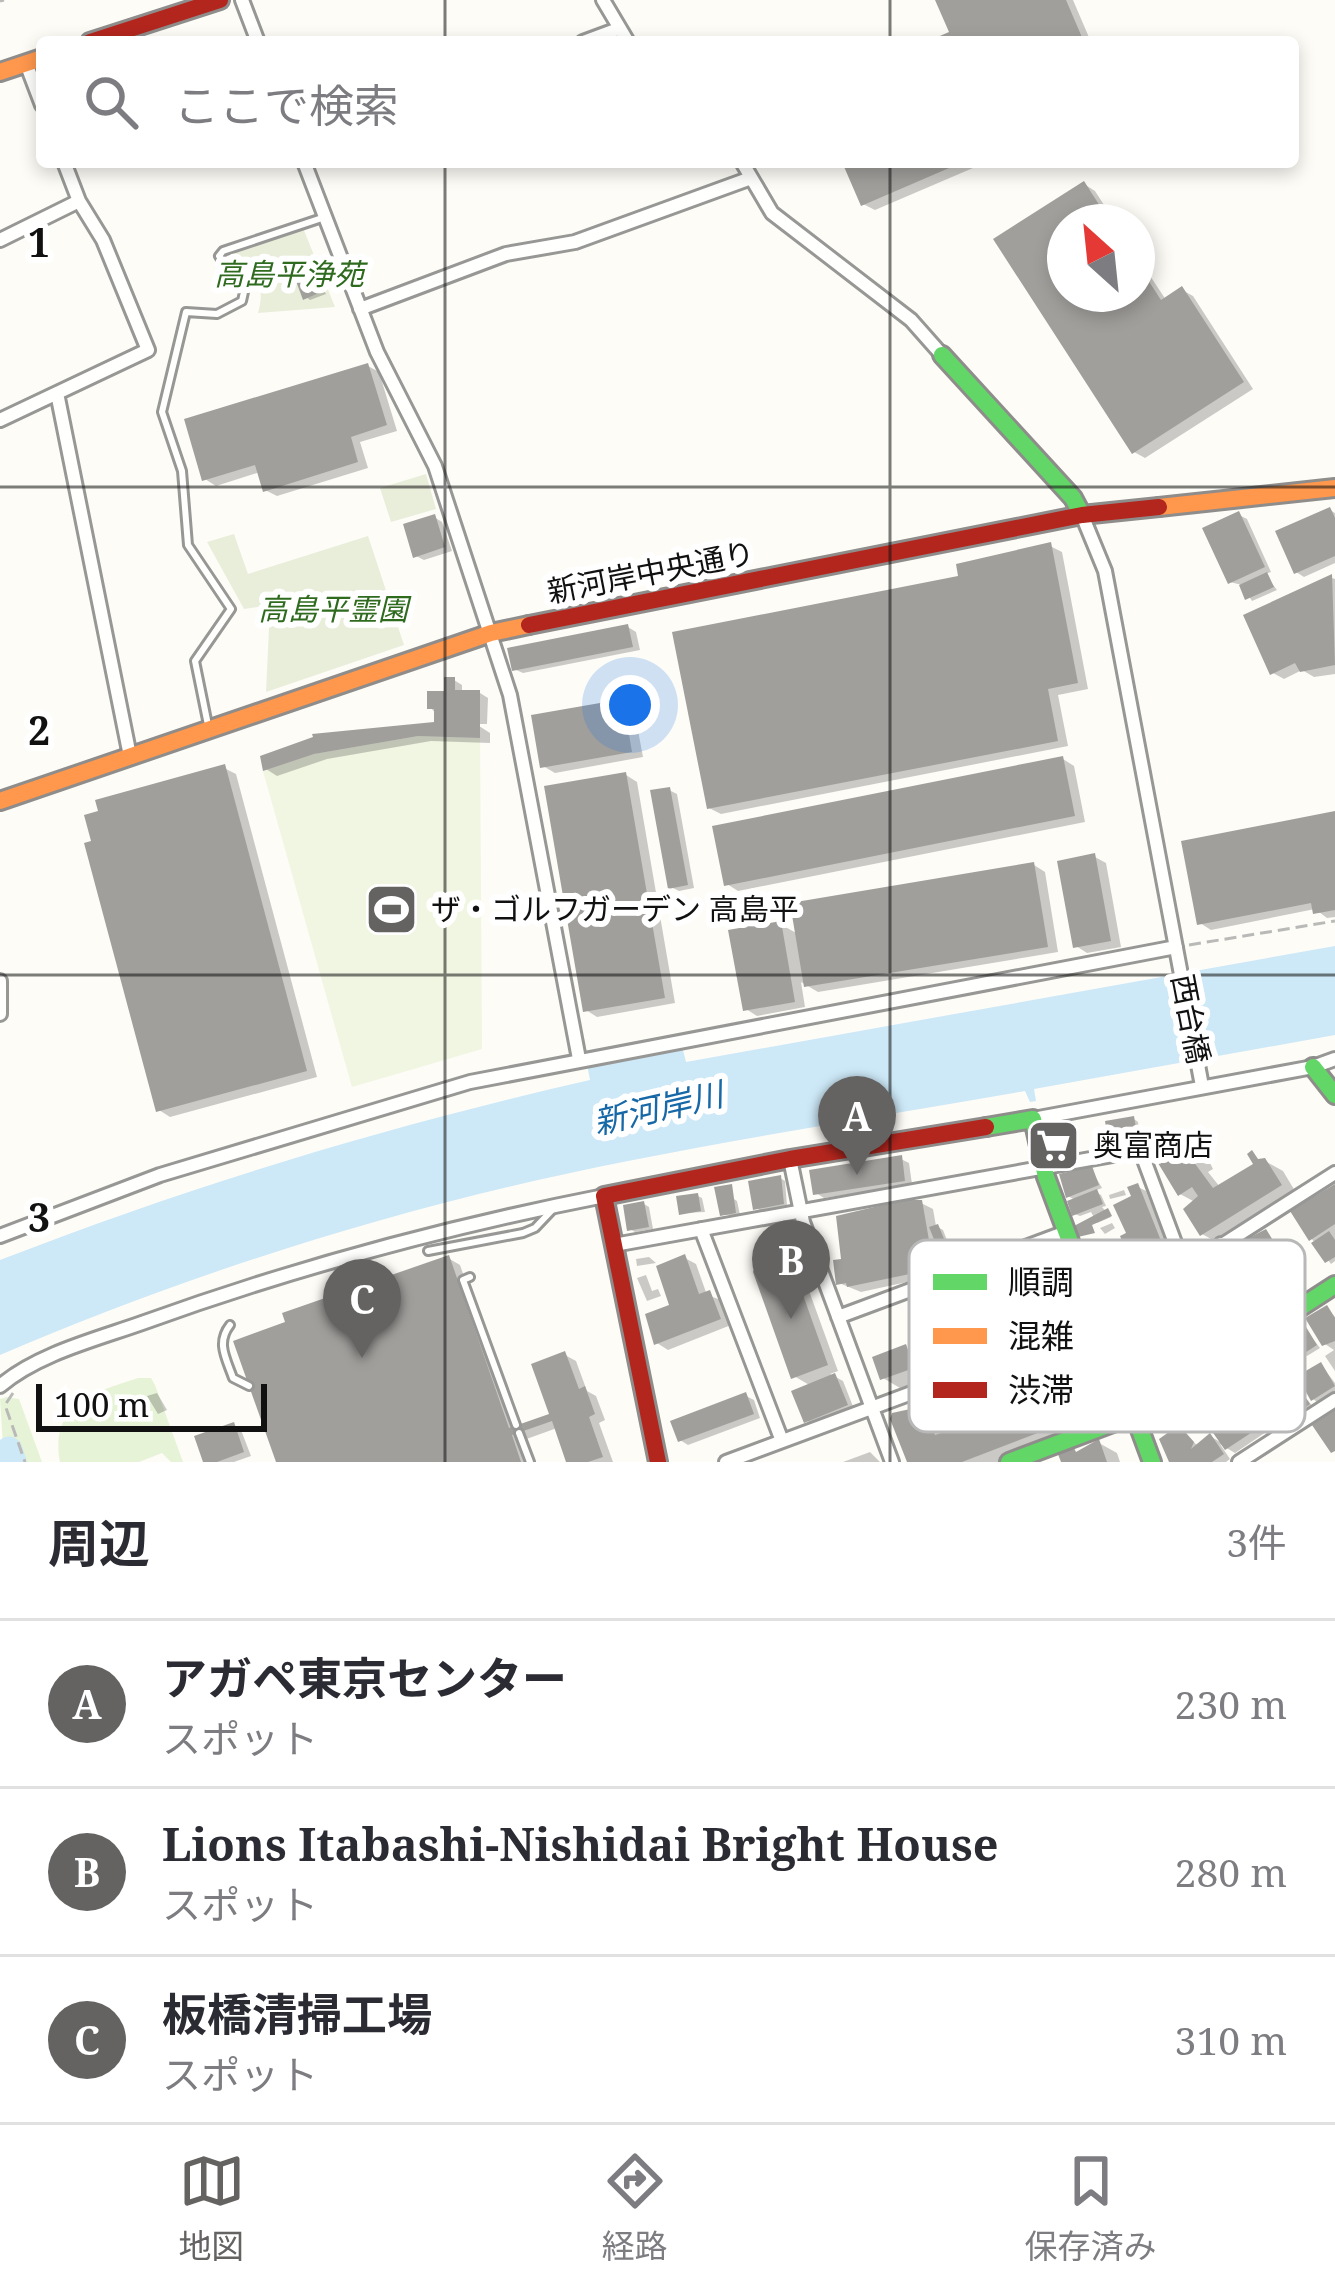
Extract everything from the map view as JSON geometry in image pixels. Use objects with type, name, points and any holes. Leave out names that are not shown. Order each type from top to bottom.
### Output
[{"type":"street","points":[[109,36],[220,0]]},
{"type":"street","points":[[242,0],[257,36]]},
{"type":"street","points":[[603,0],[623,36]]},
{"type":"street","points":[[599,36],[618,29]]},
{"type":"street","points":[[0,72],[34,60]]},
{"type":"street","points":[[0,420],[148,350],[103,240],[79,201],[66,168]]},
{"type":"street","points":[[306,168],[377,352],[435,466],[510,695],[579,1059]]},
{"type":"street","points":[[745,168],[772,214],[911,320],[1073,498],[1082,515]]},
{"type":"street","points":[[360,308],[506,254],[575,242],[751,178]]},
{"type":"street","points":[[0,240],[79,201]]},
{"type":"street","points":[[57,393],[130,756]]},
{"type":"street","name":"新河岸中央通り","points":[[0,801],[491,633],[1082,515],[1335,488]]},
{"type":"street","name":"西台橋","points":[[1082,515],[1105,571],[1202,1086]]},
{"type":"street","points":[[0,1236],[118,1190],[470,1082],[1177,950]]},
{"type":"street","points":[[0,981],[0,1014]]},
{"type":"street","points":[[0,1385],[13,1373],[277,1275],[437,1231],[790,1160],[1313,1067],[1335,1059]]},
{"type":"street","points":[[1313,1067],[1335,1095]]},
{"type":"street","points":[[1033,1119],[1043,1167],[1069,1240]]},
{"type":"street","points":[[614,1245],[1136,1151],[1143,1157],[1174,1240]]},
{"type":"street","points":[[790,1160],[800,1211],[892,1462]]},
{"type":"street","points":[[1227,1240],[1335,1173]]},
{"type":"street","points":[[604,1196],[658,1462]]},
{"type":"street","points":[[701,1229],[782,1441]]},
{"type":"street","points":[[1045,1240],[1066,1232]]},
{"type":"street","points":[[1305,1306],[1333,1290]]},
{"type":"street","points":[[838,1317],[909,1291]]},
{"type":"street","points":[[726,1462],[909,1393]]},
{"type":"street","points":[[1305,1419],[1335,1400]]},
{"type":"street","points":[[1009,1462],[1089,1432]]},
{"type":"street","points":[[1141,1432],[1152,1462]]},
{"type":"street","points":[[1239,1462],[1285,1432]]},
{"type":"lane","points":[[209,729],[195,661],[232,609],[188,545],[182,471],[162,412],[166,381],[186,312],[218,314],[242,301],[244,292],[219,256],[323,218]]},
{"type":"lane","points":[[428,1251],[535,1228],[556,1205]]},
{"type":"lane","points":[[470,1277],[463,1280],[530,1462]]},
{"type":"lane","points":[[230,1325],[221,1344],[233,1378],[249,1386]]},
{"type":"path","points":[[1177,950],[1335,921]]},
{"type":"path","points":[[13,1373],[13,1398],[4,1405],[25,1462]]},
{"type":"green space","name":"高島平浄苑","points":[[303,228],[335,307],[258,313],[258,283],[233,252]]},
{"type":"green space","points":[[426,474],[436,509],[391,522],[380,488]]},
{"type":"green space","name":"高島平霊園","points":[[234,534],[248,574],[368,536],[404,645],[266,692],[269,628],[279,622],[272,605],[244,609],[207,542]]},
{"type":"green space","name":"ザ・ゴルフガーデン 高島平","points":[[418,736],[480,738],[482,1049],[352,1087],[263,771],[314,754]]},
{"type":"green space","points":[[138,1378],[151,1378],[155,1385],[183,1462],[171,1462],[162,1453],[139,1462],[60,1462],[59,1442],[68,1414],[90,1396]]},
{"type":"green space","points":[[0,1399],[19,1399],[42,1462],[4,1462]]},
{"type":"water","name":"新河岸川","points":[[1335,946],[1335,1035],[1034,1089],[1036,1101],[1030,1102],[1025,1091],[678,1151],[468,1197],[230,1267],[0,1355],[0,1260],[292,1159],[590,1080],[587,1064],[682,1046],[686,1062]]},
{"type":"building","points":[[935,0],[1066,0],[1081,36],[940,36],[949,32]]},
{"type":"building","points":[[845,168],[949,168],[861,206]]},
{"type":"building","points":[[1084,181],[1099,204],[1048,204]]},
{"type":"building","points":[[1047,205],[1047,312],[1155,312],[1155,291],[1161,300],[1182,286],[1244,382],[1132,454],[993,239]]},
{"type":"building","points":[[316,273],[323,291],[303,300],[296,281]]},
{"type":"building","points":[[368,363],[387,425],[351,437],[358,462],[263,492],[255,465],[202,481],[184,419]]},
{"type":"building","points":[[1330,507],[1335,518],[1335,556],[1294,574],[1275,531]]},
{"type":"building","points":[[1239,511],[1265,567],[1228,584],[1202,528]]},
{"type":"building","points":[[435,514],[445,547],[413,558],[403,524]]},
{"type":"building","points":[[1051,542],[1078,683],[1048,689],[1058,741],[707,809],[672,632],[958,576],[956,564]]},
{"type":"building","points":[[1267,572],[1274,587],[1245,600],[1239,585]]},
{"type":"building","points":[[1332,574],[1335,665],[1300,672],[1295,663],[1270,675],[1243,615]]},
{"type":"building","points":[[628,624],[633,647],[512,671],[507,648]]},
{"type":"building","points":[[444,677],[455,677],[455,690],[480,690],[480,738],[418,736],[314,754],[263,771],[260,756],[312,734],[434,722],[434,709],[427,709],[427,691],[444,691]]},
{"type":"building","points":[[623,699],[632,752],[540,768],[531,715]]},
{"type":"building","points":[[1063,756],[1075,816],[724,886],[712,826]]},
{"type":"building","points":[[225,764],[307,1071],[156,1112],[84,843],[91,841],[84,815],[98,811],[95,800]]},
{"type":"building","points":[[626,772],[665,998],[583,1012],[544,786]]},
{"type":"building","points":[[670,787],[688,885],[668,889],[650,790]]},
{"type":"building","points":[[1335,811],[1335,910],[1313,914],[1311,903],[1197,925],[1181,841]]},
{"type":"building","points":[[1095,853],[1111,941],[1073,948],[1057,861]]},
{"type":"building","points":[[1034,862],[1048,947],[804,987],[790,903]]},
{"type":"building","points":[[763,917],[764,924],[781,921],[795,1002],[743,1011],[728,930]]},
{"type":"building","points":[[1134,1116],[1138,1141],[1109,1146],[1105,1121]]},
{"type":"building","points":[[1072,1125],[1076,1152],[1051,1156],[1048,1128]]},
{"type":"building","points":[[1182,1148],[1185,1153],[1192,1149],[1198,1158],[1193,1161],[1213,1188],[1253,1164],[1247,1154],[1252,1150],[1258,1159],[1265,1158],[1282,1185],[1200,1236],[1183,1209],[1198,1196],[1192,1187],[1178,1196],[1158,1163]]},
{"type":"building","points":[[902,1155],[905,1181],[813,1195],[809,1170]]},
{"type":"building","points":[[1092,1166],[1099,1185],[1066,1198],[1059,1174]]},
{"type":"building","points":[[781,1175],[784,1204],[753,1210],[748,1181]]},
{"type":"building","points":[[1138,1183],[1161,1240],[1122,1240],[1126,1233],[1113,1205],[1131,1196],[1127,1187]]},
{"type":"building","points":[[732,1184],[736,1213],[720,1216],[714,1187]]},
{"type":"building","points":[[1335,1184],[1335,1224],[1309,1241],[1290,1211]]},
{"type":"building","points":[[1097,1189],[1103,1204],[1072,1216],[1067,1201]]},
{"type":"building","points":[[698,1193],[701,1211],[679,1215],[676,1196]]},
{"type":"building","points":[[922,1200],[929,1240],[909,1240],[909,1274],[836,1285],[833,1260],[841,1259],[836,1216]]},
{"type":"building","points":[[644,1201],[649,1227],[627,1231],[623,1205]]},
{"type":"building","points":[[1108,1208],[1112,1216],[1092,1225],[1095,1233],[1078,1237],[1074,1226]]},
{"type":"building","points":[[938,1224],[944,1240],[934,1240],[929,1227]]},
{"type":"building","points":[[1266,1229],[1273,1240],[1245,1240]]},
{"type":"building","points":[[1329,1231],[1335,1240],[1335,1257],[1325,1263],[1311,1243]]},
{"type":"building","points":[[788,1253],[828,1365],[791,1379],[753,1272],[756,1261]]},
{"type":"building","points":[[685,1254],[699,1294],[710,1290],[721,1319],[654,1345],[645,1314],[669,1305],[656,1266]]},
{"type":"building","points":[[449,1255],[509,1428],[549,1414],[531,1364],[565,1351],[579,1389],[585,1386],[595,1414],[589,1417],[603,1457],[566,1462],[552,1421],[512,1435],[521,1462],[276,1462],[233,1341],[285,1322],[282,1313]]},
{"type":"building","points":[[1327,1305],[1335,1318],[1335,1341],[1322,1346],[1305,1318]]},
{"type":"building","points":[[1305,1325],[1317,1345],[1305,1353]]},
{"type":"building","points":[[906,1344],[909,1370],[880,1380],[872,1357]]},
{"type":"building","points":[[1321,1362],[1335,1386],[1311,1401],[1305,1390],[1305,1371]]},
{"type":"building","points":[[835,1373],[848,1405],[804,1423],[791,1391]]},
{"type":"building","points":[[746,1392],[754,1414],[678,1442],[670,1421]]},
{"type":"building","points":[[909,1409],[909,1432],[1040,1432],[962,1462],[907,1462],[890,1419],[892,1413]]},
{"type":"building","points":[[1335,1410],[1335,1451],[1331,1453],[1312,1425]]},
{"type":"building","points":[[234,1422],[244,1452],[203,1462],[194,1436]]},
{"type":"building","points":[[1169,1432],[1185,1432],[1194,1442],[1191,1449],[1210,1433],[1224,1454],[1212,1462],[1169,1462],[1159,1439]]},
{"type":"building","points":[[1212,1432],[1252,1432],[1225,1450]]},
{"type":"building","points":[[1099,1439],[1107,1462],[1061,1462],[1058,1454],[1074,1448],[1076,1452]]},
{"type":"waterway","points":[[9,1450],[13,1462]]},
{"type":"traffic: fast","points":[[942,355],[1073,498],[1082,515]]},
{"type":"traffic: fast","points":[[1313,1067],[1335,1095]]},
{"type":"traffic: fast","points":[[986,1127],[1033,1119],[1046,1177],[1069,1240]]},
{"type":"traffic: fast","points":[[1305,1304],[1335,1285]]},
{"type":"traffic: fast","points":[[1009,1462],[1089,1432]]},
{"type":"traffic: fast","points":[[1141,1432],[1152,1462]]},
{"type":"traffic: slow","points":[[0,72],[36,60]]},
{"type":"traffic: slow","points":[[1159,507],[1335,488]]},
{"type":"traffic: slow","points":[[0,801],[491,633],[529,625]]},
{"type":"traffic: jam","points":[[109,36],[220,0]]},
{"type":"traffic: jam","points":[[529,625],[1082,515],[1159,507]]},
{"type":"traffic: jam","points":[[658,1462],[604,1196],[986,1127]]},
{"type":"place","name":"ザ・ゴルフガーデン 高島平","points":[[392,910]]},
{"type":"place","name":"奥富商店","points":[[1054,1146]]},
{"type":"place","name":"アガペ東京センター","points":[[857,1175]]},
{"type":"place","name":"Lions Itabashi-Nishidai Bright House","points":[[791,1319]]},
{"type":"place","name":"板橋清掃工場","points":[[362,1358]]}]
